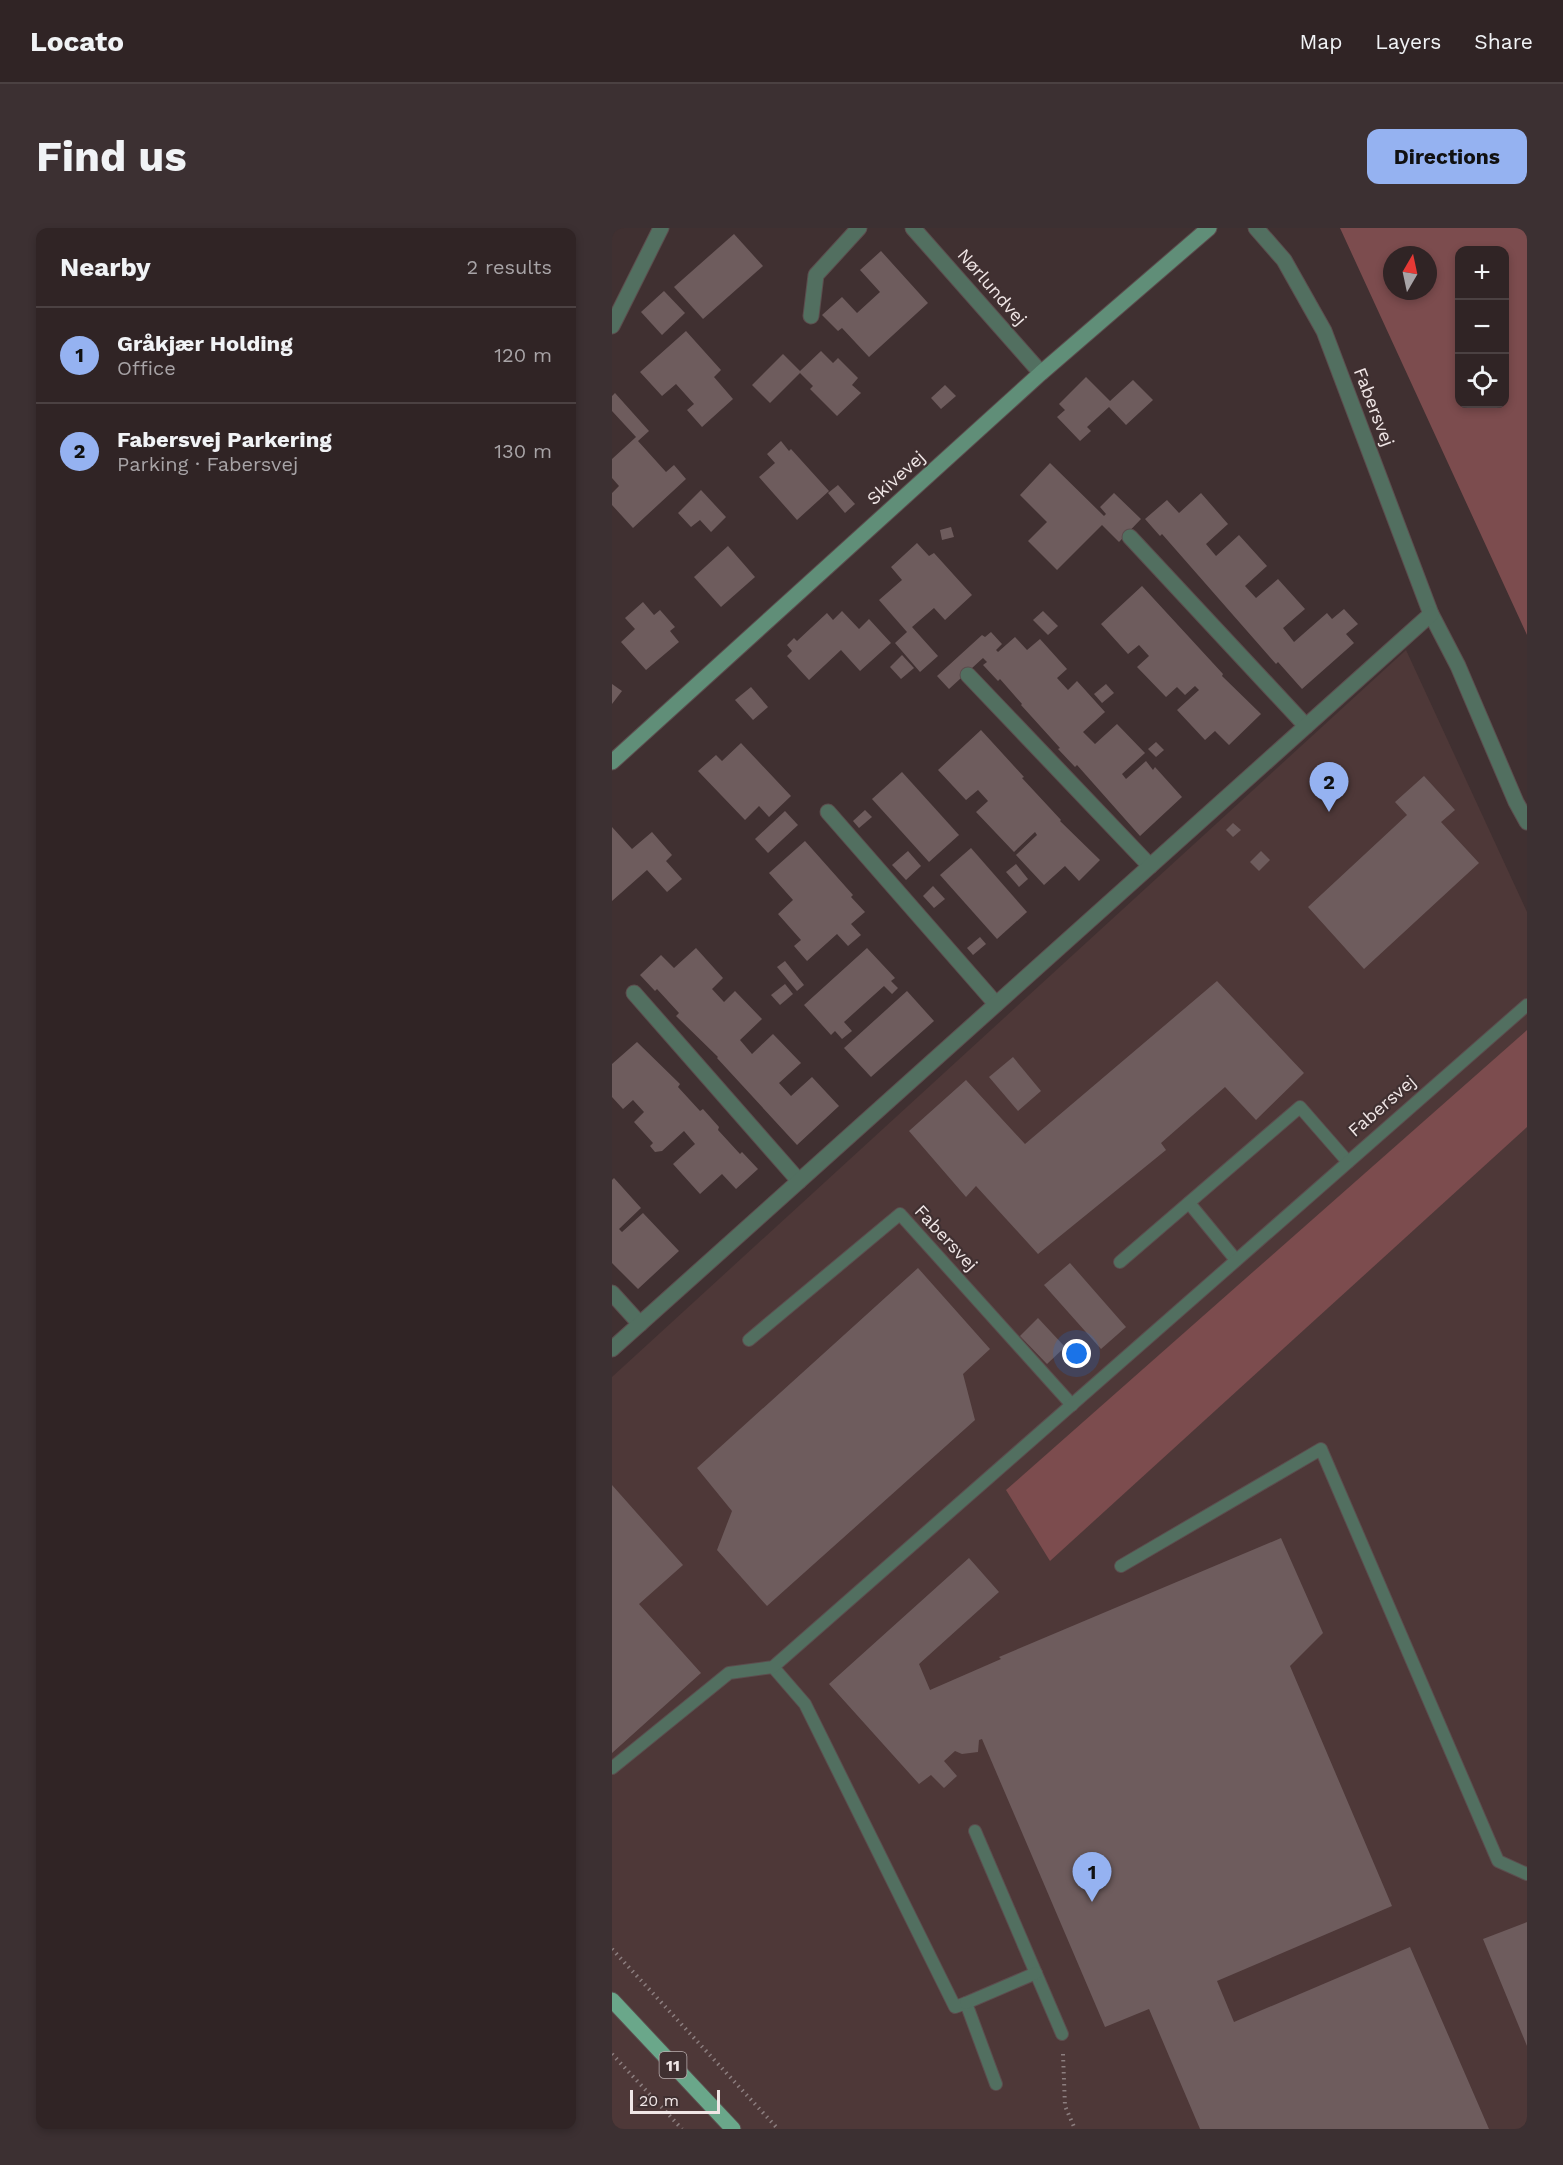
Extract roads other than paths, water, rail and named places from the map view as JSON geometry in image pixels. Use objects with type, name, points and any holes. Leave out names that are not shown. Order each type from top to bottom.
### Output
[{"type":"main road","name":"11","points":[[612,2000],[734,2129]]},
{"type":"street","points":[[612,326],[661,228]]},
{"type":"street","points":[[811,316],[816,275],[859,228]]},
{"type":"street","name":"Nørlundvej","points":[[913,228],[1041,373]]},
{"type":"street","name":"Skivevej","points":[[612,762],[1041,373],[1209,228]]},
{"type":"street","name":"Fabersvej","points":[[1256,228],[1284,260],[1324,331],[1431,614],[1458,666],[1516,802],[1527,822]]},
{"type":"street","points":[[1130,537],[1306,726]]},
{"type":"street","points":[[612,1349],[1431,614]]},
{"type":"street","points":[[968,675],[1150,866]]},
{"type":"street","points":[[828,812],[996,1004]]},
{"type":"street","points":[[634,993],[799,1181]]},
{"type":"street","points":[[612,1293],[640,1324]]},
{"type":"lane","name":"Fabersvej","points":[[773,1667],[1527,1005]]},
{"type":"lane","points":[[1120,1262],[1300,1107],[1348,1162]]},
{"type":"lane","points":[[1189,1203],[1236,1260]]},
{"type":"lane","name":"Fabersvej","points":[[749,1340],[900,1214],[1072,1405]]},
{"type":"lane","points":[[1121,1566],[1321,1449],[1498,1861],[1527,1874]]},
{"type":"lane","points":[[612,1768],[729,1673],[773,1667],[805,1704],[955,2007],[1036,1973]]},
{"type":"lane","points":[[975,1832],[1062,2034]]},
{"type":"lane","points":[[966,2003],[996,2084]]},
{"type":"place","name":"Fabersvej Parkering","points":[[1329,812]]},
{"type":"place","name":"Gråkjær Holding","points":[[1092,1902]]}]
